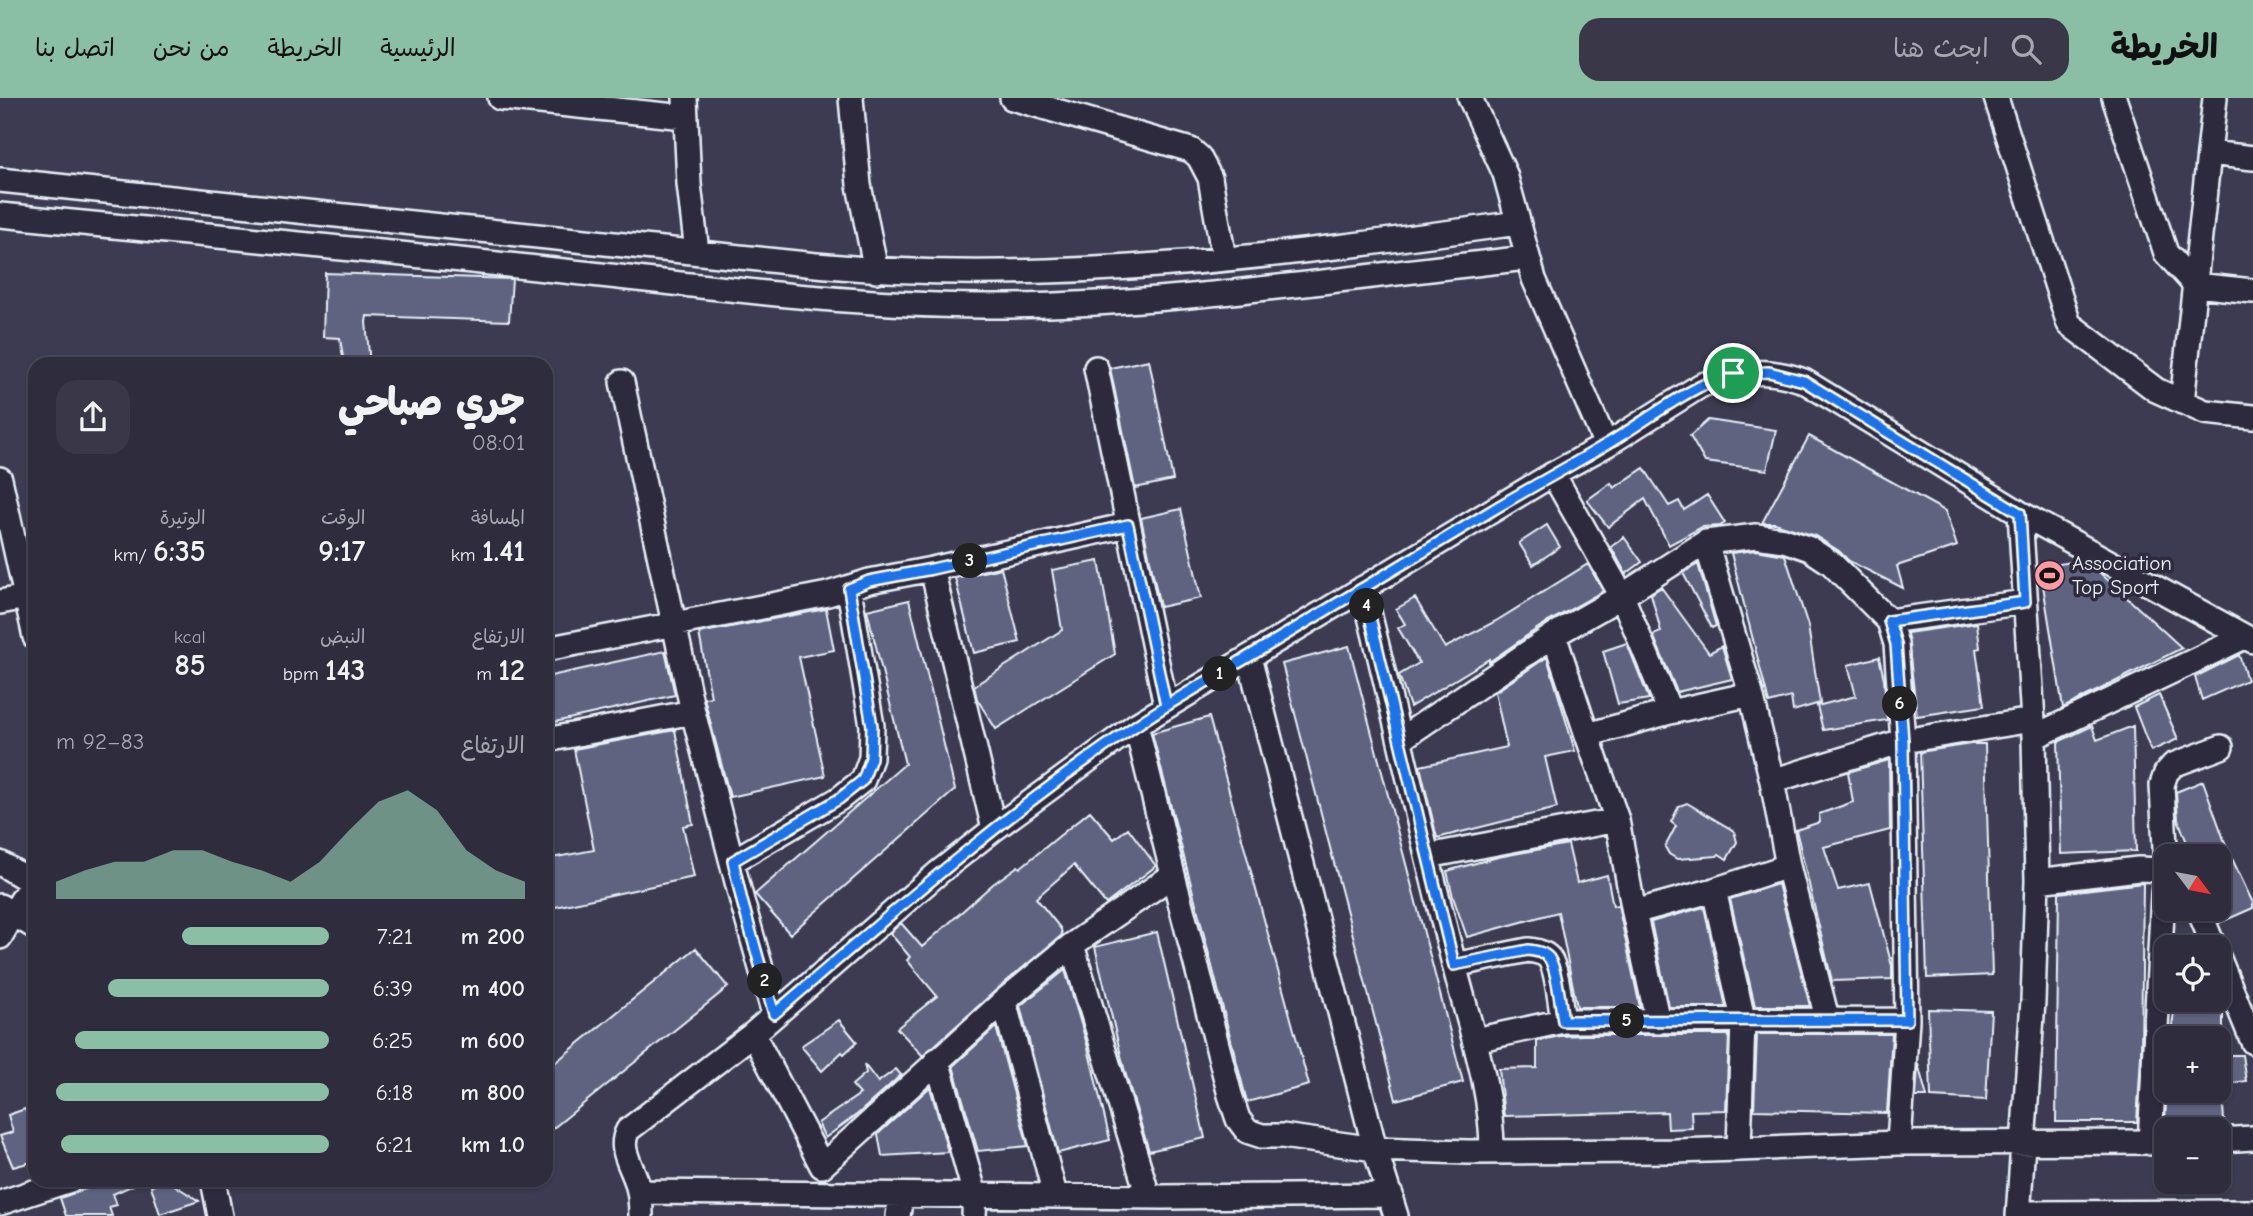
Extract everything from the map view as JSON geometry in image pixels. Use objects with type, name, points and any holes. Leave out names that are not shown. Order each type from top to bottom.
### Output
[{"type":"street","points":[[500,98],[685,107],[688,184],[697,252]]},
{"type":"street","points":[[851,98],[859,185],[876,271]]},
{"type":"street","points":[[1012,98],[1191,150],[1199,158],[1209,178],[1224,259]]},
{"type":"street","points":[[1470,98],[1505,174],[1528,258],[1606,445]]},
{"type":"street","points":[[1996,98],[2069,324],[2156,390],[2205,412],[2253,417]]},
{"type":"street","points":[[2114,98],[2166,253],[2195,285],[2253,291]]},
{"type":"street","points":[[2182,402],[2215,98]]},
{"type":"street","points":[[2209,153],[2253,158]]},
{"type":"street","points":[[0,180],[876,271],[1050,272],[1224,259],[1313,252],[1518,223]]},
{"type":"street","points":[[0,215],[767,293],[900,304],[1063,305],[1192,298],[1367,275],[1528,258]]},
{"type":"street","points":[[1096,368],[1166,706]]},
{"type":"street","points":[[640,1216],[639,1192],[624,1151],[623,1143],[628,1130],[753,1034],[938,873],[993,829],[1166,706],[1716,378],[1751,371],[1769,372],[1804,381],[2020,513],[2249,639]]},
{"type":"street","points":[[622,382],[693,712],[774,1014]]},
{"type":"street","points":[[1553,474],[1622,596],[1670,712]]},
{"type":"street","points":[[0,479],[28,606]]},
{"type":"street","points":[[2020,513],[2033,729],[2037,881],[2033,1001],[2019,1215],[2253,1212]]},
{"type":"street","points":[[553,648],[849,589],[869,581],[1128,525]]},
{"type":"street","points":[[1401,739],[1554,635],[1622,596],[1706,542],[1756,536],[1784,540],[1810,549],[1830,563],[1889,621],[1896,644],[1903,741],[1907,1020],[1899,1143]]},
{"type":"street","points":[[1706,542],[1751,694],[1772,781],[1788,866],[1827,1018]]},
{"type":"street","points":[[932,569],[993,829]]},
{"type":"street","points":[[1363,588],[1454,965],[1475,1040],[1492,1118],[1492,1151]]},
{"type":"street","points":[[733,861],[839,799],[863,780],[871,758],[872,726],[849,589]]},
{"type":"street","points":[[0,602],[26,597]]},
{"type":"street","points":[[1889,621],[2025,602]]},
{"type":"street","points":[[1554,635],[1617,820],[1658,1022]]},
{"type":"street","points":[[1772,781],[1903,741],[2033,729],[2249,639]]},
{"type":"street","points":[[639,1192],[819,1206],[974,1206],[1055,1195],[1211,1196],[1394,1206],[1375,1149],[1249,657]]},
{"type":"street","points":[[1587,735],[1670,712],[1751,694]]},
{"type":"street","points":[[553,739],[693,712]]},
{"type":"street","points":[[1136,725],[1172,874],[1238,1119],[1247,1130],[1262,1136],[1282,1136],[1375,1149],[1467,1152],[1675,1152],[1899,1143],[2154,1143]]},
{"type":"street","points":[[2165,844],[2162,785],[2166,773],[2173,765],[2221,747]]},
{"type":"street","points":[[1428,856],[1617,820]]},
{"type":"street","points":[[0,863],[28,878]]},
{"type":"street","points":[[1634,912],[1788,866]]},
{"type":"street","points":[[2037,881],[2138,869],[2154,870]]},
{"type":"street","points":[[822,1166],[937,1060],[1072,945],[1172,874]]},
{"type":"street","points":[[0,937],[7,910],[28,887]]},
{"type":"street","points":[[1714,890],[1743,1019],[1739,1149]]},
{"type":"street","points":[[7,910],[28,923]]},
{"type":"street","points":[[2158,1117],[2162,921]]},
{"type":"street","points":[[1072,945],[1148,1196]]},
{"type":"street","points":[[1454,965],[1528,950],[1540,951],[1548,957],[1552,965],[1563,1021]]},
{"type":"street","points":[[2231,988],[2253,1042]]},
{"type":"street","points":[[1004,1002],[1055,1195]]},
{"type":"street","points":[[1475,1040],[1563,1021],[1827,1018],[1907,1020]]},
{"type":"street","points":[[753,1034],[822,1166],[819,1206]]},
{"type":"street","points":[[937,1060],[974,1206]]},
{"type":"street","points":[[2231,1139],[2253,1138]]},
{"type":"street","points":[[0,1203],[49,1187]]},
{"type":"street","points":[[214,1187],[220,1216]]},
{"type":"street","points":[[1100,1216],[1111,1196]]},
{"type":"street","points":[[1186,1216],[1211,1196]]},
{"type":"building","points":[[325,273],[512,279],[509,321],[367,316],[369,357],[343,357],[340,338],[323,337]]},
{"type":"building","points":[[1149,360],[1173,480],[1135,488],[1110,368]]},
{"type":"building","points":[[1708,420],[1776,430],[1767,470],[1705,462],[1690,436]]},
{"type":"building","points":[[1809,436],[1945,511],[1957,546],[1897,566],[1903,588],[1849,561],[1839,551],[1815,536],[1775,523],[1762,523]]},
{"type":"building","points":[[1644,468],[1669,506],[1679,501],[1684,510],[1707,495],[1725,523],[1702,527],[1669,545],[1645,499],[1608,527],[1587,500],[1611,483],[1614,488]]},
{"type":"building","points":[[1181,509],[1201,598],[1160,607],[1141,518]]},
{"type":"building","points":[[1547,525],[1560,547],[1533,565],[1519,543]]},
{"type":"building","points":[[1624,537],[1642,562],[1626,574],[1611,547]]},
{"type":"building","points":[[1756,550],[1785,555],[1808,626],[1820,703],[1793,711],[1791,697],[1769,703],[1731,553]]},
{"type":"building","points":[[1099,561],[1115,654],[996,729],[977,699],[974,686],[1062,630],[1052,570]]},
{"type":"building","points":[[2078,561],[2099,572],[2182,648],[2063,708],[2040,567]]},
{"type":"building","points":[[1588,564],[1603,591],[1541,626],[1489,662],[1489,659],[1410,707],[1399,675],[1419,663],[1398,628],[1405,624],[1396,609],[1415,598],[1445,648],[1496,621]]},
{"type":"building","points":[[1698,564],[1716,626],[1712,628],[1683,573]]},
{"type":"building","points":[[1001,568],[1020,642],[974,653],[955,578]]},
{"type":"building","points":[[1661,587],[1709,653],[1722,646],[1732,679],[1677,692],[1653,635],[1661,632],[1651,594]]},
{"type":"building","points":[[909,600],[955,790],[790,934],[755,894],[905,764],[867,610]]},
{"type":"building","points":[[826,609],[834,650],[799,657],[825,776],[730,797],[704,698],[711,697],[699,633]]},
{"type":"building","points":[[1977,623],[1980,648],[1976,649],[1984,706],[1917,716],[1907,633]]},
{"type":"building","points":[[1627,643],[1649,699],[1618,704],[1603,651]]},
{"type":"building","points":[[1349,646],[1463,1082],[1396,1100],[1282,664]]},
{"type":"building","points":[[665,651],[675,695],[553,722],[553,675]]},
{"type":"building","points":[[2239,655],[2247,680],[2202,700],[2195,677]]},
{"type":"building","points":[[1547,657],[1575,751],[1545,757],[1557,808],[1437,838],[1420,766],[1507,747],[1495,692]]},
{"type":"building","points":[[1879,657],[1884,679],[1887,720],[1823,730],[1817,706],[1856,696],[1848,665]]},
{"type":"building","points":[[2159,695],[2178,739],[2151,751],[2134,707]]},
{"type":"building","points":[[1209,717],[1309,1085],[1247,1102],[1152,733]]},
{"type":"building","points":[[2092,726],[2097,740],[2133,726],[2136,851],[2061,854],[2058,742]]},
{"type":"building","points":[[675,730],[693,824],[683,826],[694,877],[553,907],[553,858],[594,850],[574,749]]},
{"type":"building","points":[[1985,744],[1992,975],[1927,978],[1920,752]]},
{"type":"building","points":[[1889,760],[1890,830],[1824,847],[1838,890],[1870,883],[1892,966],[1892,979],[1832,981],[1796,830],[1820,822],[1819,814],[1853,802],[1848,772]]},
{"type":"building","points":[[2203,781],[2226,844],[2187,844],[2178,819],[2176,792]]},
{"type":"building","points":[[1687,803],[1734,831],[1737,842],[1727,859],[1719,854],[1677,859],[1669,854],[1665,847],[1676,826],[1671,822],[1679,806]]},
{"type":"building","points":[[1090,811],[1114,839],[1128,828],[1156,866],[1106,904],[1074,865],[1036,898],[1061,929],[1062,935],[923,1056],[897,1028],[937,996],[907,960],[910,957],[890,933],[901,923],[922,947],[993,884],[1018,866],[1020,868]]},
{"type":"building","points":[[1568,844],[1577,883],[1607,875],[1613,906],[1618,905],[1640,1007],[1577,1007],[1558,912],[1467,937],[1447,871],[1498,857]]},
{"type":"building","points":[[2231,856],[2253,903],[2253,908],[2231,918]]},
{"type":"building","points":[[2143,883],[2141,1056],[2137,1122],[2056,1122],[2059,893]]},
{"type":"building","points":[[1778,884],[1810,1006],[1755,1006],[1730,899]]},
{"type":"building","points":[[1704,907],[1726,1007],[1669,1007],[1651,922]]},
{"type":"building","points":[[1157,932],[1205,1138],[1149,1151],[1125,1072],[1095,947]]},
{"type":"building","points":[[696,948],[728,987],[553,1128],[553,1064]]},
{"type":"building","points":[[1065,970],[1087,1044],[1110,1140],[1058,1153],[1020,1006]]},
{"type":"building","points":[[1928,1009],[1991,1011],[1986,1100],[1931,1097]]},
{"type":"building","points":[[2174,1012],[2223,1012],[2223,1026],[2172,1026]]},
{"type":"building","points":[[839,1020],[857,1042],[822,1071],[801,1046]]},
{"type":"building","points":[[996,1027],[1028,1146],[978,1151],[953,1066]]},
{"type":"building","points":[[1757,1034],[1892,1034],[1887,1113],[1754,1110]]},
{"type":"building","points":[[1583,1035],[1729,1035],[1726,1110],[1691,1111],[1692,1128],[1668,1129],[1667,1112],[1504,1116],[1499,1069],[1537,1068],[1537,1041]]},
{"type":"building","points":[[2231,1055],[2242,1055],[2246,1081],[2231,1083]]},
{"type":"building","points":[[864,1064],[878,1082],[896,1069],[901,1075],[859,1113],[825,1138],[818,1123],[860,1094],[852,1085],[866,1073]]},
{"type":"building","points":[[1918,1064],[1927,1097],[1916,1097]]},
{"type":"building","points":[[930,1087],[948,1152],[882,1156],[878,1134]]},
{"type":"building","points":[[2166,1103],[2223,1103],[2224,1117],[2165,1117]]},
{"type":"building","points":[[25,1109],[28,1116],[28,1163],[13,1167],[0,1136],[13,1132],[8,1115]]},
{"type":"building","points":[[91,1187],[129,1187],[113,1194],[117,1205],[109,1207],[112,1216],[66,1216],[60,1198]]},
{"type":"building","points":[[151,1187],[177,1187],[199,1201],[160,1214]]},
{"type":"place","name":"Association Top Sport","points":[[2049,575]]},
{"type":"route","points":[[1733,373],[1700,386],[1606,445],[1553,474],[1166,706],[1136,725],[993,829],[774,1014],[733,861],[839,799],[863,780],[871,758],[872,726],[849,589],[869,581],[1128,525],[1166,706],[1363,588],[1454,965],[1528,950],[1540,951],[1548,957],[1552,965],[1563,1021],[1827,1018],[1907,1020],[1903,741],[1896,644],[1889,621],[2025,602],[2020,513],[1804,381],[1769,372],[1733,373]]}]
